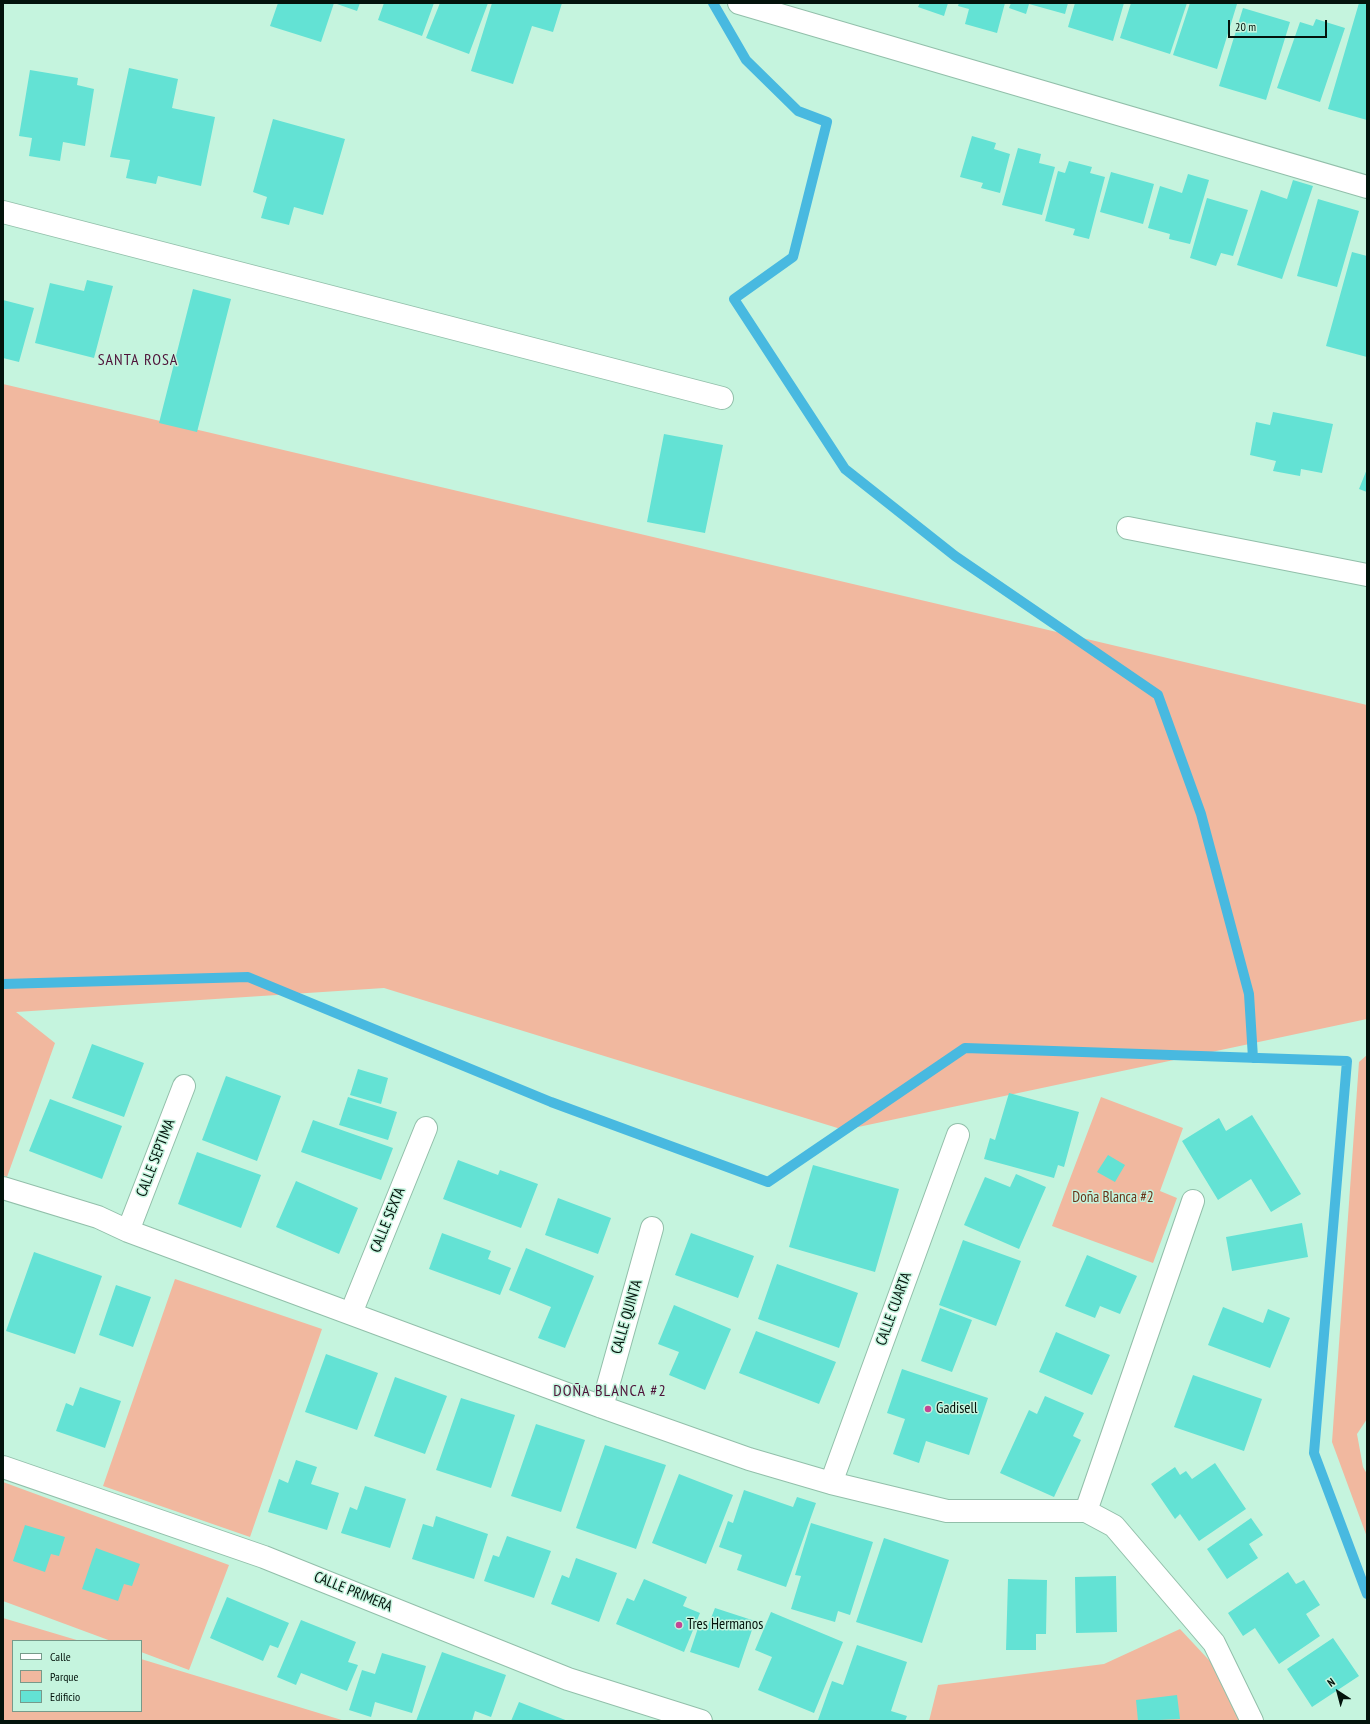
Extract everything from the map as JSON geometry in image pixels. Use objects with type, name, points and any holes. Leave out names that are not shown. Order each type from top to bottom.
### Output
[{"type":"street","points":[[739,3],[1367,187]]},
{"type":"street","points":[[3,212],[722,398]]},
{"type":"street","points":[[1128,528],[1367,575]]},
{"type":"street","name":"CALLE SEPTIMA","points":[[128,1230],[184,1086]]},
{"type":"street","name":"CALLE SEXTA","points":[[351,1313],[426,1128]]},
{"type":"street","name":"CALLE CUARTA","points":[[831,1483],[958,1135]]},
{"type":"street","points":[[3,1188],[98,1217],[128,1230],[602,1407],[749,1459],[831,1483],[947,1511],[1086,1511],[1114,1526],[1214,1643],[1252,1721]]},
{"type":"street","points":[[1086,1511],[1193,1201]]},
{"type":"street","name":"CALLE QUINTA","points":[[602,1407],[652,1228]]},
{"type":"street","name":"CALLE PRIMERA","points":[[3,1467],[264,1557],[568,1679],[701,1721]]},
{"type":"green space","points":[[3,384],[1367,705],[1367,1019],[844,1130],[384,988],[16,1012],[55,1043],[7,1177],[3,1175]]},
{"type":"green space","points":[[1367,1055],[1367,1419],[1357,1434],[1363,1467],[1367,1474],[1367,1537],[1332,1442],[1359,1062]]},
{"type":"green space","name":"Doña Blanca #2","points":[[1101,1097],[1183,1128],[1160,1191],[1177,1198],[1153,1263],[1052,1226]]},
{"type":"green space","points":[[175,1279],[322,1329],[250,1537],[103,1486]]},
{"type":"green space","points":[[3,1482],[229,1565],[189,1670],[142,1652],[142,1640],[108,1640],[3,1601]]},
{"type":"green space","points":[[3,1618],[77,1640],[12,1640],[12,1712],[142,1712],[142,1659],[345,1721],[3,1721]]},
{"type":"green space","points":[[1180,1629],[1222,1674],[1241,1721],[929,1721],[938,1685],[1104,1664]]},
{"type":"building","points":[[278,3],[334,3],[321,42],[270,26]]},
{"type":"building","points":[[337,3],[360,3],[357,11]]},
{"type":"building","points":[[384,3],[434,3],[422,36],[378,20]]},
{"type":"building","points":[[440,3],[488,3],[469,54],[426,38]]},
{"type":"building","points":[[492,3],[562,3],[553,32],[532,26],[513,84],[471,71]]},
{"type":"building","points":[[920,3],[948,3],[944,16],[918,7]]},
{"type":"building","points":[[959,3],[1005,3],[997,33],[965,24],[969,9],[958,6]]},
{"type":"building","points":[[1011,3],[1068,3],[1065,14],[1029,4],[1026,14],[1009,8]]},
{"type":"building","points":[[1075,3],[1124,3],[1113,41],[1068,27]]},
{"type":"building","points":[[1131,3],[1187,3],[1170,54],[1120,38]]},
{"type":"building","points":[[1190,3],[1237,4],[1217,69],[1173,55]]},
{"type":"building","points":[[1359,3],[1367,3],[1367,120],[1328,109]]},
{"type":"building","points":[[1243,8],[1290,22],[1266,100],[1219,86]]},
{"type":"building","points":[[1316,19],[1345,28],[1320,102],[1277,88],[1300,22],[1313,26]]},
{"type":"building","points":[[129,68],[178,79],[172,108],[215,117],[201,186],[158,176],[156,184],[126,178],[130,160],[110,157]]},
{"type":"building","points":[[30,70],[78,78],[77,85],[94,89],[85,146],[63,142],[60,161],[29,156],[32,138],[19,136]]},
{"type":"building","points":[[273,119],[345,139],[323,215],[294,207],[289,225],[261,218],[267,197],[253,192]]},
{"type":"building","points":[[972,136],[996,143],[994,149],[1010,154],[1000,193],[981,188],[983,183],[960,177]]},
{"type":"building","points":[[1018,148],[1041,154],[1039,163],[1055,167],[1042,215],[1002,205]]},
{"type":"building","points":[[1069,161],[1092,167],[1090,173],[1105,177],[1089,239],[1073,235],[1075,229],[1045,221],[1058,171],[1065,173]]},
{"type":"building","points":[[1111,172],[1154,184],[1143,224],[1100,212]]},
{"type":"building","points":[[1188,174],[1209,180],[1190,244],[1169,239],[1170,234],[1148,228],[1160,186],[1182,193]]},
{"type":"building","points":[[1293,180],[1313,186],[1282,279],[1237,265],[1261,190],[1287,199]]},
{"type":"building","points":[[1207,198],[1248,210],[1233,256],[1221,253],[1216,266],[1190,258]]},
{"type":"building","points":[[1318,199],[1359,211],[1337,287],[1297,276]]},
{"type":"building","points":[[1352,252],[1367,256],[1367,357],[1326,346]]},
{"type":"building","points":[[87,280],[113,286],[94,358],[35,343],[50,283],[84,291]]},
{"type":"building","points":[[193,289],[231,299],[197,432],[159,423]]},
{"type":"building","points":[[3,300],[34,308],[19,362],[3,358]]},
{"type":"building","points":[[1273,412],[1333,424],[1322,473],[1301,469],[1300,476],[1273,471],[1276,461],[1250,455],[1256,422],[1270,425]]},
{"type":"building","points":[[664,434],[723,445],[705,533],[647,522]]},
{"type":"building","points":[[1367,469],[1367,492],[1359,489]]},
{"type":"building","points":[[92,1044],[144,1063],[124,1117],[72,1098]]},
{"type":"building","points":[[358,1069],[388,1078],[381,1104],[350,1095]]},
{"type":"building","points":[[226,1076],[281,1096],[257,1161],[202,1140]]},
{"type":"building","points":[[1009,1093],[1079,1112],[1064,1167],[1058,1165],[1054,1178],[984,1159],[990,1138],[995,1140]]},
{"type":"building","points":[[348,1097],[397,1112],[388,1140],[339,1125]]},
{"type":"building","points":[[50,1099],[122,1126],[102,1179],[29,1151]]},
{"type":"building","points":[[1252,1115],[1301,1194],[1271,1212],[1251,1179],[1218,1200],[1182,1141],[1219,1118],[1226,1131]]},
{"type":"building","points":[[313,1120],[393,1148],[381,1180],[301,1152]]},
{"type":"building","points":[[197,1152],[261,1175],[241,1228],[178,1204]]},
{"type":"building","points":[[1108,1155],[1125,1165],[1115,1182],[1097,1172]]},
{"type":"building","points":[[458,1160],[498,1175],[500,1170],[538,1184],[521,1228],[443,1199]]},
{"type":"building","points":[[813,1165],[899,1189],[875,1272],[789,1247]]},
{"type":"building","points":[[1016,1174],[1046,1187],[1019,1249],[964,1225],[985,1177],[1010,1187]]},
{"type":"building","points":[[296,1181],[358,1208],[339,1254],[276,1227]]},
{"type":"building","points":[[558,1198],[611,1218],[598,1254],[545,1235]]},
{"type":"building","points":[[1302,1223],[1308,1257],[1232,1271],[1226,1237]]},
{"type":"building","points":[[442,1233],[491,1251],[488,1259],[511,1268],[500,1295],[429,1269]]},
{"type":"building","points":[[691,1233],[754,1256],[738,1298],[675,1275]]},
{"type":"building","points":[[963,1240],[1021,1261],[996,1326],[939,1305]]},
{"type":"building","points":[[526,1248],[594,1276],[565,1348],[538,1338],[551,1307],[509,1290]]},
{"type":"building","points":[[34,1252],[102,1276],[75,1354],[6,1331]]},
{"type":"building","points":[[1087,1255],[1137,1276],[1120,1314],[1100,1306],[1095,1318],[1065,1306]]},
{"type":"building","points":[[777,1264],[858,1293],[839,1348],[758,1319]]},
{"type":"building","points":[[116,1285],[151,1297],[133,1347],[99,1335]]},
{"type":"building","points":[[674,1305],[731,1329],[705,1390],[669,1375],[679,1352],[658,1344]]},
{"type":"building","points":[[1223,1307],[1263,1323],[1268,1309],[1290,1318],[1270,1368],[1208,1345]]},
{"type":"building","points":[[940,1308],[972,1320],[952,1372],[921,1361]]},
{"type":"building","points":[[756,1331],[836,1362],[819,1404],[739,1373]]},
{"type":"building","points":[[1056,1332],[1110,1355],[1092,1395],[1039,1372]]},
{"type":"building","points":[[326,1354],[378,1373],[357,1430],[305,1412]]},
{"type":"building","points":[[902,1369],[988,1398],[969,1455],[926,1441],[919,1463],[893,1454],[905,1419],[887,1413]]},
{"type":"building","points":[[1193,1375],[1262,1399],[1244,1451],[1174,1427]]},
{"type":"building","points":[[395,1377],[447,1396],[425,1454],[374,1436]]},
{"type":"building","points":[[80,1387],[121,1401],[105,1448],[56,1431],[66,1403],[73,1406]]},
{"type":"building","points":[[1045,1396],[1084,1413],[1073,1436],[1081,1440],[1054,1497],[1000,1473],[1029,1410],[1037,1414]]},
{"type":"building","points":[[461,1398],[515,1415],[491,1488],[436,1470]]},
{"type":"building","points":[[536,1424],[585,1440],[561,1512],[511,1496]]},
{"type":"building","points":[[605,1445],[666,1465],[636,1549],[576,1528]]},
{"type":"building","points":[[296,1460],[317,1467],[311,1484],[339,1493],[327,1530],[268,1512],[279,1479],[288,1483]]},
{"type":"building","points":[[1215,1463],[1246,1509],[1199,1541],[1180,1514],[1175,1519],[1151,1484],[1175,1467],[1180,1475],[1186,1471],[1192,1479]]},
{"type":"building","points":[[679,1474],[733,1495],[706,1564],[652,1543]]},
{"type":"building","points":[[365,1486],[406,1499],[390,1548],[341,1533],[350,1507],[357,1510]]},
{"type":"building","points":[[744,1490],[793,1507],[797,1497],[816,1503],[786,1587],[737,1570],[742,1555],[719,1547],[728,1521],[733,1523]]},
{"type":"building","points":[[436,1516],[488,1534],[474,1579],[412,1559],[423,1524],[433,1527]]},
{"type":"building","points":[[1251,1518],[1263,1535],[1249,1544],[1258,1558],[1227,1579],[1207,1549]]},
{"type":"building","points":[[811,1523],[873,1542],[850,1615],[838,1611],[835,1622],[791,1609],[801,1576],[795,1575]]},
{"type":"building","points":[[25,1525],[65,1537],[59,1556],[51,1554],[45,1572],[13,1561]]},
{"type":"building","points":[[507,1536],[551,1551],[534,1598],[484,1581],[493,1555],[499,1557]]},
{"type":"building","points":[[884,1538],[949,1560],[922,1643],[856,1622]]},
{"type":"building","points":[[96,1548],[140,1564],[132,1586],[124,1584],[118,1601],[82,1589]]},
{"type":"building","points":[[576,1558],[617,1573],[599,1622],[551,1604],[562,1575],[569,1578]]},
{"type":"building","points":[[1288,1572],[1296,1584],[1304,1580],[1320,1605],[1306,1614],[1320,1636],[1279,1664],[1255,1628],[1243,1636],[1228,1613]]},
{"type":"building","points":[[1116,1576],[1117,1632],[1076,1633],[1075,1577]]},
{"type":"building","points":[[644,1579],[687,1597],[683,1606],[700,1613],[684,1652],[616,1624],[627,1598],[634,1601]]},
{"type":"building","points":[[1008,1579],[1047,1580],[1046,1634],[1036,1634],[1036,1650],[1006,1650]]},
{"type":"building","points":[[227,1597],[289,1623],[278,1648],[270,1645],[263,1661],[210,1638]]},
{"type":"building","points":[[715,1608],[755,1621],[739,1668],[690,1652],[699,1625],[707,1628]]},
{"type":"building","points":[[771,1612],[843,1642],[814,1713],[758,1690],[772,1657],[755,1650]]},
{"type":"building","points":[[301,1620],[356,1642],[348,1662],[358,1665],[347,1691],[301,1673],[296,1685],[277,1677]]},
{"type":"building","points":[[1333,1638],[1359,1676],[1312,1707],[1287,1669]]},
{"type":"building","points":[[857,1645],[907,1662],[891,1711],[907,1716],[905,1721],[818,1720],[832,1681],[843,1685]]},
{"type":"building","points":[[442,1652],[506,1675],[491,1717],[475,1711],[472,1721],[416,1721]]},
{"type":"building","points":[[382,1653],[426,1666],[412,1713],[375,1702],[371,1717],[349,1710],[362,1670],[375,1674]]},
{"type":"building","points":[[1177,1695],[1180,1719],[1138,1721],[1136,1700]]},
{"type":"building","points":[[519,1702],[568,1721],[511,1721]]},
{"type":"waterway","points":[[713,3],[746,60],[798,111],[827,122],[793,257],[734,299],[845,469],[955,556],[1158,695],[1201,814],[1249,994],[1253,1058]]},
{"type":"waterway","points":[[3,984],[248,977],[551,1102],[768,1182],[965,1048],[1347,1061],[1314,1453],[1367,1594]]},
{"type":"place","name":"Gadisell","points":[[928,1409]]},
{"type":"place","name":"Tres Hermanos","points":[[679,1625]]},
{"type":"district","name":"SANTA ROSA","points":[[138,360]]},
{"type":"district","name":"DOÑA BLANCA #2","points":[[610,1391]]}]
